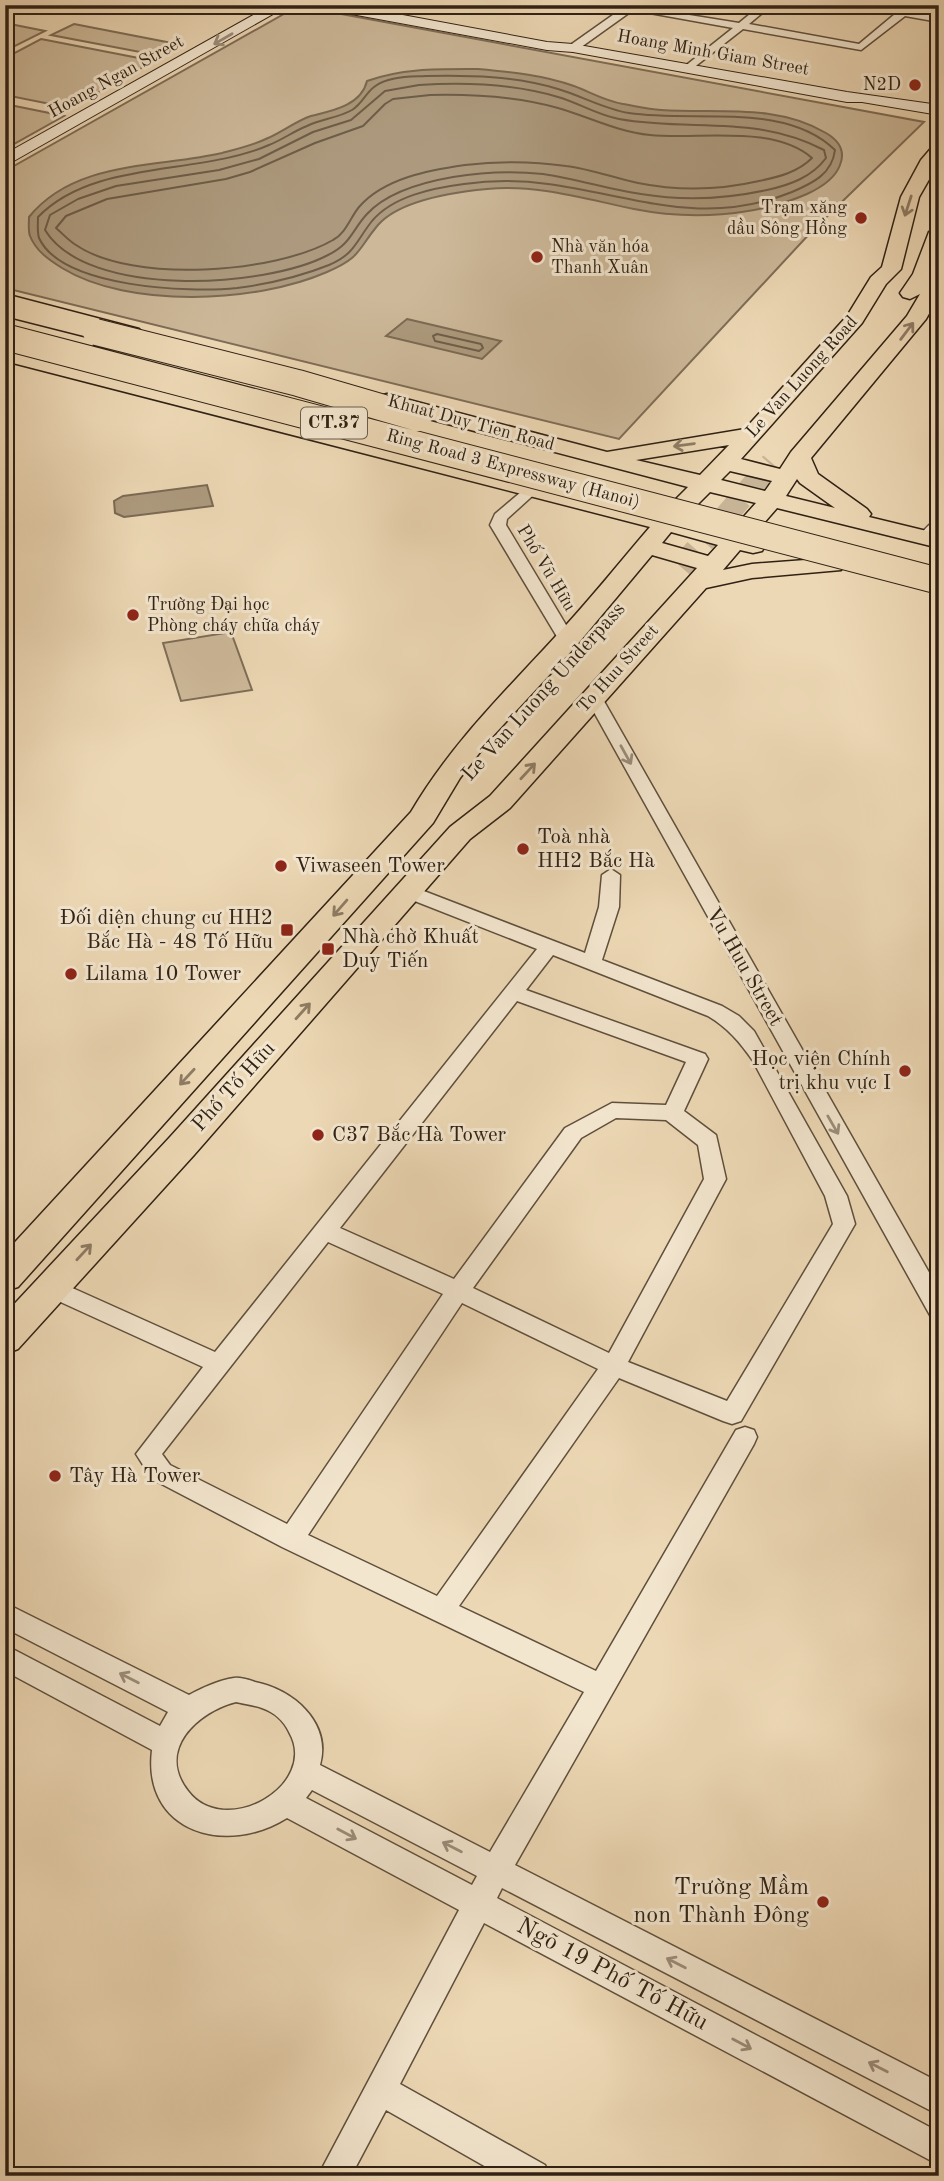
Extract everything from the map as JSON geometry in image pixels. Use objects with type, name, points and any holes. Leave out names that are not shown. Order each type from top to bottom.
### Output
[{"type":"highway","points":[[5,309],[298,383],[494,440]]},
{"type":"highway","name":"Ring Road 3 Expressway (Hanoi)","points":[[5,316],[494,440],[936,540]]},
{"type":"highway","name":"Ring Road 3 Expressway (Hanoi)","points":[[5,337],[663,516],[939,581]]},
{"type":"highway","points":[[5,345],[663,516]]},
{"type":"main road","name":"Le Van Luong Road","points":[[703,484],[831,348],[855,319],[878,281],[891,269],[910,197],[927,164],[939,150]]},
{"type":"main road","points":[[770,467],[876,346],[923,274],[939,232]]},
{"type":"main road","points":[[771,501],[770,467],[884,304],[894,280],[891,269]]},
{"type":"main road","points":[[724,462],[770,467],[799,457],[916,319],[930,294],[931,286],[923,274]]},
{"type":"main road","name":"Khuat Duy Tien Road","points":[[5,300],[601,458],[936,540]]},
{"type":"main road","points":[[5,354],[376,447],[581,502],[663,516],[735,542],[939,594]]},
{"type":"main road","points":[[376,447],[415,409]]},
{"type":"main road","points":[[601,458],[752,435]]},
{"type":"main road","points":[[799,457],[808,478],[878,527]]},
{"type":"main road","name":"To Huu Street","points":[[680,565],[663,516],[703,484]]},
{"type":"main road","name":"To Huu Street","points":[[423,817],[447,775],[472,743],[631,567],[680,565],[735,542],[771,501]]},
{"type":"main road","points":[[581,502],[618,537],[631,567]]},
{"type":"main road","points":[[680,565],[752,571],[832,565]]},
{"type":"main road","name":"To Huu Street","points":[[460,833],[500,802],[549,749],[593,695],[680,565]]},
{"type":"main road","name":"Le Van Luong Underpass","points":[[423,817],[456,790],[680,565]]},
{"type":"main road","name":"Le Van Luong Underpass","points":[[460,833],[480,797],[680,565]]},
{"type":"main road","name":"Phố Tố Hữu","points":[[5,1277],[423,817]]},
{"type":"main road","name":"Phố Tố Hữu","points":[[5,1339],[410,892],[460,833]]},
{"type":"street","name":"Hoang Ngan Street","points":[[5,161],[282,5]]},
{"type":"street","name":"Hoang Minh Giam Street","points":[[324,5],[547,46],[573,48]]},
{"type":"street","name":"Hoang Minh Giam Street","points":[[349,5],[939,116]]},
{"type":"street","points":[[685,16],[699,5]]},
{"type":"street","points":[[688,69],[767,5]]},
{"type":"street","points":[[866,5],[908,9],[939,19]]},
{"type":"street","points":[[573,48],[633,6],[861,47],[908,9]]},
{"type":"street","name":"Hoang Minh Giam Street","points":[[847,97],[939,110]]},
{"type":"street","points":[[887,107],[894,112],[939,121]]},
{"type":"street","name":"Phố Vũ Hữu","points":[[533,489],[500,517],[498,525],[567,640]]},
{"type":"street","name":"Vu Huu Street","points":[[593,695],[939,1311]]},
{"type":"street","points":[[592,961],[609,907],[611,875]]},
{"type":"street","points":[[323,1230],[614,1366],[732,1414],[844,1223],[836,1196],[747,1036],[732,1021],[715,1011],[592,961],[549,947],[410,892]]},
{"type":"street","points":[[549,947],[217,1363],[148,1454],[161,1472],[291,1539],[600,1686]]},
{"type":"street","points":[[512,992],[698,1059],[672,1113]]},
{"type":"street","points":[[291,1539],[458,1291],[573,1133],[612,1111],[650,1110],[672,1113],[708,1141],[715,1179],[614,1366],[441,1611]]},
{"type":"street","points":[[51,1288],[217,1363]]},
{"type":"street","points":[[334,2176],[496,1870],[746,1437]]},
{"type":"street","points":[[5,1615],[190,1709]]},
{"type":"street","points":[[5,1657],[166,1743]]},
{"type":"street","points":[[236,1690],[255,1691],[273,1697],[288,1707],[300,1721],[307,1737],[309,1754],[306,1772],[298,1788],[286,1802],[267,1816],[243,1824],[219,1824],[197,1818],[179,1804],[167,1786],[163,1765],[166,1743],[176,1724],[190,1709],[211,1696],[236,1690]]},
{"type":"street","name":"Ngõ 19 Phố Tố Hữu","points":[[306,1772],[939,2099]]},
{"type":"street","name":"Ngõ 19 Phố Tố Hữu","points":[[286,1802],[939,2149]]},
{"type":"street","points":[[380,2090],[534,2176]]},
{"type":"shaded area","points":[[298,6],[924,122],[813,230],[619,439],[5,288],[5,171]]},
{"type":"shaded area","points":[[5,23],[45,31],[5,51]]},
{"type":"shaded area","points":[[74,24],[182,45],[161,56],[51,35]]},
{"type":"shaded area","points":[[41,39],[154,61],[70,108],[5,95],[5,58]]},
{"type":"shaded area","points":[[5,104],[64,116],[5,149]]},
{"type":"shaded area","points":[[231,632],[252,690],[181,701],[163,643]]},
{"type":"water","points":[[478,69],[551,79],[610,101],[646,108],[745,112],[787,117],[830,136],[840,146],[842,160],[831,179],[807,194],[766,208],[722,214],[677,215],[634,209],[561,193],[525,189],[487,189],[445,195],[414,203],[388,216],[358,252],[338,267],[298,282],[230,295],[157,295],[122,290],[90,281],[48,258],[39,251],[30,236],[29,217],[48,198],[69,185],[93,176],[118,169],[197,158],[251,145],[305,118],[352,102],[364,89],[367,81],[380,77],[421,70]]},
{"type":"water","points":[[407,319],[501,341],[482,359],[386,336]]},
{"type":"water","points":[[207,485],[213,506],[124,517],[115,513],[114,501],[123,496]]},
{"type":"tunnel","points":[[681,567],[772,463]]},
{"type":"place","name":"N2D","points":[[915,85]]},
{"type":"place","name":"Trạm xăng dầu Sông Hồng","points":[[861,218]]},
{"type":"place","name":"Nhà văn hóa Thanh Xuân","points":[[537,257]]},
{"type":"place","name":"Trường Đại học Phòng cháy chữa cháy","points":[[133,615]]},
{"type":"place","name":"Toà nhà HH2 Bắc Hà","points":[[523,849]]},
{"type":"place","name":"Viwaseen Tower","points":[[281,866]]},
{"type":"place","name":"Đối diện chung cư HH2 Bắc Hà - 48 Tố Hữu","points":[[287,930]]},
{"type":"place","name":"Nhà chờ Khuất Duy Tiến","points":[[328,949]]},
{"type":"place","name":"Lilama 10 Tower","points":[[71,974]]},
{"type":"place","name":"Học viện Chính trị khu vực I","points":[[905,1071]]},
{"type":"place","name":"C37 Bắc Hà Tower","points":[[318,1135]]},
{"type":"place","name":"Tây Hà Tower","points":[[55,1476]]},
{"type":"place","name":"Trường Mầm non Thành Đông","points":[[823,1902]]}]
